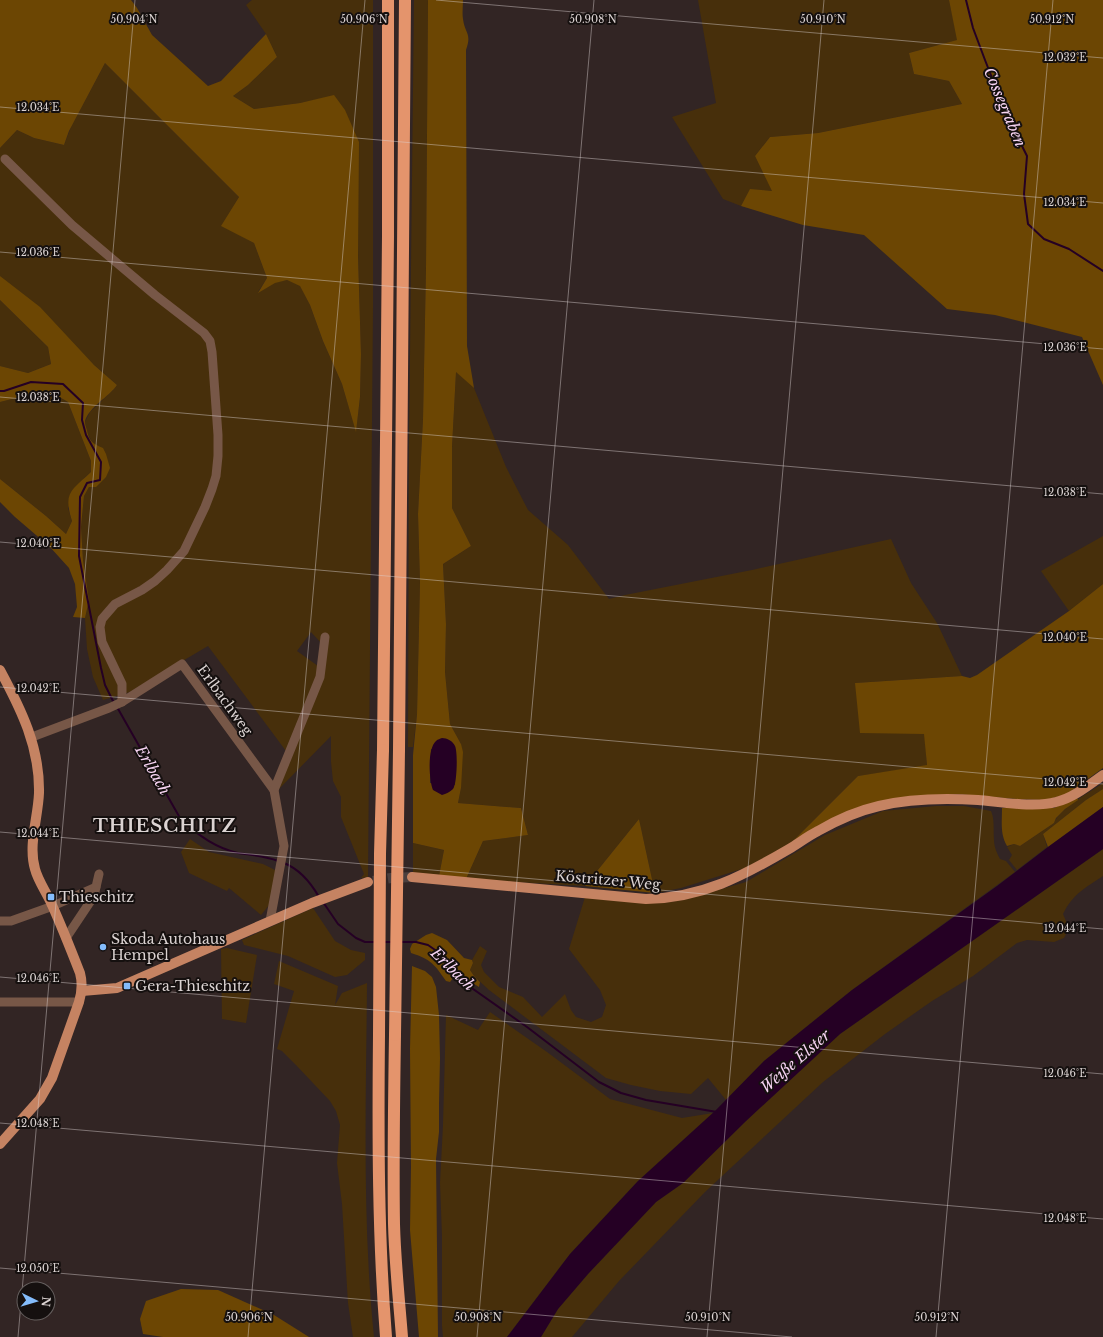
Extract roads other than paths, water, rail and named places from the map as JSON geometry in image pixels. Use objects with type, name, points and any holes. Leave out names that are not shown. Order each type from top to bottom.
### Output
[{"type":"highway","points":[[386,1337],[381,1278],[378,1169],[380,854],[383,750],[387,391],[388,0]]},
{"type":"highway","points":[[402,1337],[394,1225],[394,1150],[405,0]]},
{"type":"main road","points":[[0,670],[11,690],[32,737],[38,766],[39,793],[32,848],[35,869],[53,906],[80,973],[82,983],[82,991],[79,1002],[52,1078],[40,1099],[0,1144]]},
{"type":"main road","name":"Köstritzer Weg","points":[[412,877],[646,899],[666,898],[684,895],[720,885],[743,875],[817,831],[857,812],[879,806],[925,799],[946,798],[1033,805],[1045,804],[1057,802],[1067,798],[1103,775]]},
{"type":"main road","points":[[82,991],[117,988],[312,903],[368,882]]},
{"type":"street","points":[[5,159],[72,225],[204,333],[210,341],[218,435],[218,462],[216,476],[205,507],[184,551],[155,581],[142,590],[115,604],[102,619],[100,627],[102,642],[122,684],[116,704]]},
{"type":"street","points":[[270,921],[284,846],[274,790],[320,677],[325,637]]},
{"type":"street","name":"Erlbachweg","points":[[32,737],[116,704],[182,664],[274,790]]},
{"type":"street","points":[[66,938],[94,896],[99,874]]},
{"type":"street","points":[[0,921],[11,920],[53,906],[96,887]]},
{"type":"street","points":[[0,1002],[79,1002]]},
{"type":"water","points":[[442,738],[450,740],[454,744],[457,761],[453,789],[442,795],[433,790],[430,757],[433,745],[437,740]]},
{"type":"water","name":"Weiße Elster","points":[[1103,807],[1103,849],[840,1034],[746,1121],[683,1183],[656,1202],[588,1274],[558,1309],[541,1337],[507,1337],[570,1254],[638,1181],[715,1111],[764,1061],[852,990],[997,886]]},
{"type":"waterway","name":"Cossegraben","points":[[966,0],[973,28],[985,60],[1007,116],[1027,156],[1024,194],[1028,224],[1044,239],[1069,249],[1103,271]]},
{"type":"waterway","name":"Erlbach","points":[[0,391],[31,382],[63,384],[83,403],[82,420],[86,435],[101,462],[100,480],[87,483],[80,497],[79,556],[105,685],[114,703]]},
{"type":"waterway","name":"Erlbach","points":[[117,707],[180,818],[186,824],[207,840],[222,848],[238,853],[278,861]]},
{"type":"waterway","name":"Erlbach","points":[[284,863],[295,869],[304,877],[319,897]]},
{"type":"waterway","name":"Erlbach","points":[[323,902],[338,924],[356,938],[365,942],[375,942]]},
{"type":"waterway","name":"Erlbach","points":[[383,942],[393,942]]},
{"type":"waterway","name":"Erlbach","points":[[401,942],[416,942],[428,945],[438,952],[456,977],[527,1027],[599,1082],[621,1093],[646,1100],[717,1112]]},
{"type":"tunnel","points":[[373,881],[412,877]]},
{"type":"place","name":"Thieschitz","points":[[51,897]]},
{"type":"place","name":"Skoda Autohaus Hempel","points":[[103,947]]},
{"type":"place","name":"Gera-Thieschitz","points":[[127,986]]},
{"type":"district","name":"THIESCHITZ","points":[[165,826]]}]
